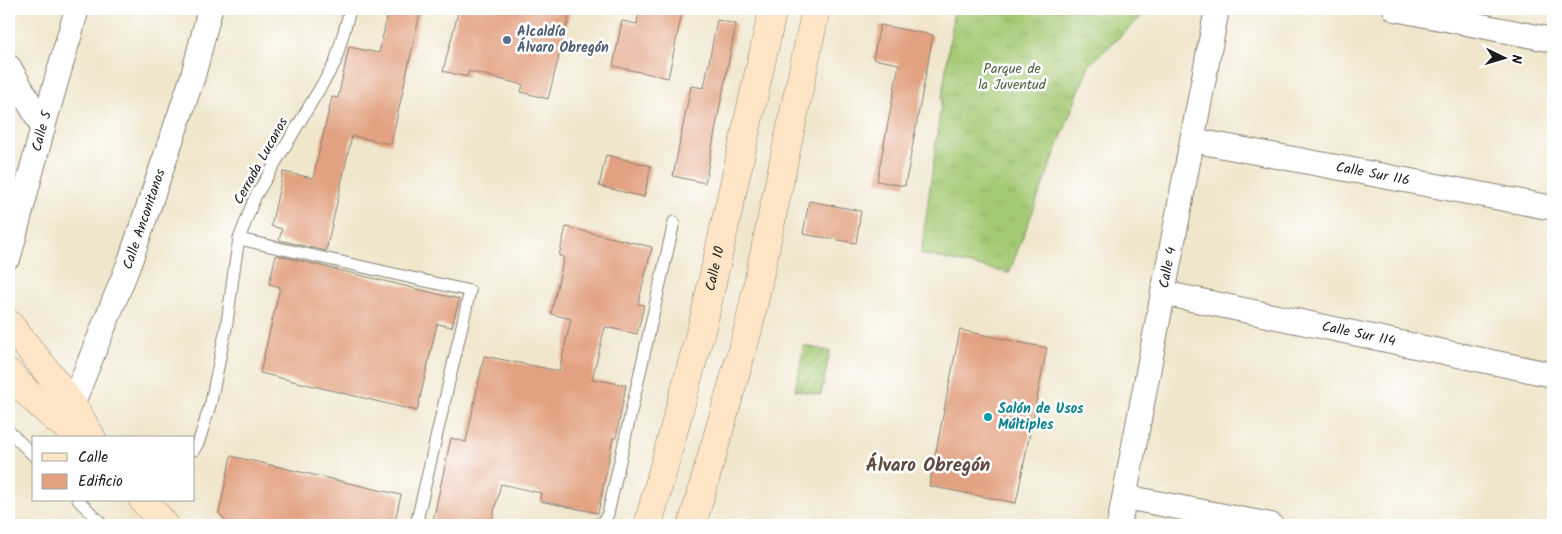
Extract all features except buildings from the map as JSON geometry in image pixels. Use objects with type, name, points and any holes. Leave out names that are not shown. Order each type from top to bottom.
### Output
[{"type":"street","name":"Calle 5","points":[[9,256],[43,126],[77,9]]},
{"type":"street","name":"Calle Anconitanos","points":[[65,414],[129,264],[193,76],[210,9]]},
{"type":"street","name":"Calle 10","points":[[648,525],[704,319],[773,9]]},
{"type":"street","points":[[692,525],[748,330],[816,9]]},
{"type":"street","name":"Calle 4","points":[[1119,525],[1217,9]]},
{"type":"street","points":[[1395,9],[1553,40]]},
{"type":"street","points":[[9,67],[43,126]]},
{"type":"street","name":"Calle Sur 116","points":[[1192,140],[1553,208]]},
{"type":"street","name":"Calle Sur 114","points":[[1163,293],[1553,375]]},
{"type":"street","points":[[9,324],[50,375],[65,414],[81,436]]},
{"type":"street","points":[[9,373],[30,397],[65,414],[90,436]]},
{"type":"street","points":[[1124,497],[1271,525]]},
{"type":"street","points":[[145,502],[165,525]]},
{"type":"lane","name":"Cerrada Lucanos","points":[[195,448],[201,436],[215,386],[240,239],[255,197],[334,63],[350,10]]},
{"type":"lane","points":[[595,525],[603,522],[608,514],[674,222]]},
{"type":"lane","points":[[240,239],[470,291],[416,525]]},
{"type":"lane","points":[[9,431],[32,454]]},
{"type":"lane","points":[[80,502],[103,525]]},
{"type":"green space","name":"Parque de la Juventud","points":[[954,9],[1150,9],[1089,65],[1009,273],[921,254]]},
{"type":"green space","points":[[804,346],[830,351],[821,395],[795,390]]},
{"type":"place","name":"Alcaldía Álvaro Obregón","points":[[507,40]]},
{"type":"place","name":"Salón de Usos Múltiples","points":[[988,417]]},
{"type":"district","name":"Álvaro Obregón","points":[[928,466]]}]
